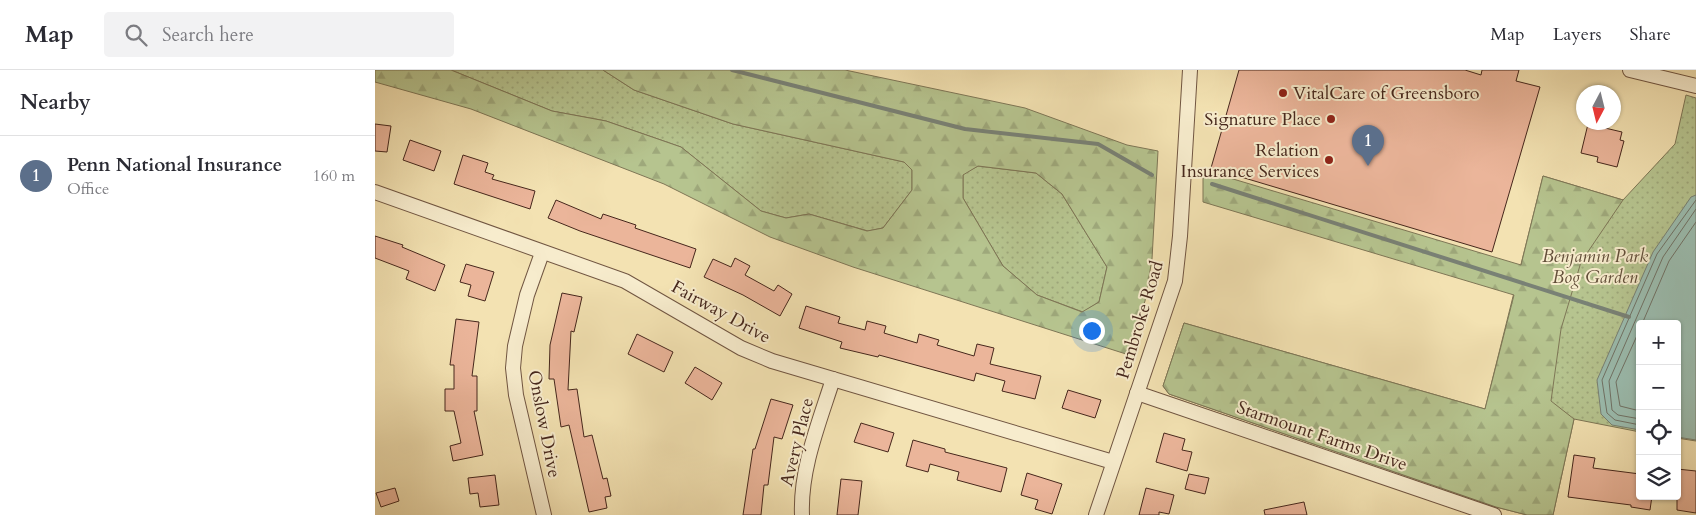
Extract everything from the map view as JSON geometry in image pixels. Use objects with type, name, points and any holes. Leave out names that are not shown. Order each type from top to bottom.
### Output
[{"type":"street","name":"Pembroke Road","points":[[1096,515],[1170,296],[1178,262],[1190,70]]},
{"type":"street","points":[[1631,70],[1696,86]]},
{"type":"street","name":"Fairway Drive","points":[[375,192],[542,253],[625,280],[741,348],[772,361],[1113,462]]},
{"type":"street","name":"Onslow Drive","points":[[542,253],[527,295],[515,346],[513,368],[516,395],[544,515]]},
{"type":"street","name":"Avery Place","points":[[802,515],[801,499],[808,460],[833,379]]},
{"type":"street","name":"Starmount Farms Drive","points":[[1137,393],[1494,515]]},
{"type":"green space","points":[[375,70],[451,70],[552,111],[606,121],[681,147],[761,211],[786,218],[809,214],[867,231],[883,228],[912,190],[912,170],[904,162],[733,124],[634,90],[603,70],[845,70],[1025,108],[1127,145],[1158,151],[1152,259],[1145,301],[1126,354],[853,267],[770,237],[664,184],[471,109],[375,82]],"holes":[[[978,166],[1036,173],[1062,194],[1107,267],[1099,302],[1082,312],[1037,295],[1003,266],[963,198],[963,175]]]},
{"type":"green space","points":[[451,70],[603,70],[634,90],[733,124],[904,162],[912,170],[912,190],[883,228],[868,231],[809,214],[786,218],[761,211],[681,147],[606,121],[552,111]]},
{"type":"green space","name":"Benjamin Park Bog Garden","points":[[1686,95],[1696,98],[1696,441],[1681,439],[1681,320],[1636,320],[1636,431],[1574,419],[1553,515],[1527,515],[1496,507],[1169,394],[1163,386],[1184,323],[1485,409],[1543,176],[1623,200],[1675,144]]},
{"type":"green space","points":[[978,166],[1036,173],[1062,194],[1107,267],[1099,302],[1083,312],[1037,295],[1003,266],[963,198],[963,174]]},
{"type":"green space","name":"Benjamin Park Bog Garden","points":[[1203,170],[1521,265],[1543,176],[1623,200],[1581,262],[1561,329],[1551,401],[1574,419],[1553,515],[1527,515],[1496,507],[1169,394],[1163,386],[1184,323],[1485,409],[1514,295],[1203,202]]},
{"type":"water","points":[[1696,195],[1696,440],[1681,438],[1681,320],[1636,320],[1636,429],[1612,425],[1601,414],[1597,380],[1653,252],[1691,197]]},
{"type":"building","name":"Signature Place","points":[[1239,70],[1465,70],[1481,75],[1482,70],[1519,70],[1516,81],[1540,87],[1492,252],[1211,168]]},
{"type":"building","points":[[375,124],[391,126],[387,152],[375,151]]},
{"type":"building","points":[[1587,130],[1614,130],[1622,132],[1620,140],[1624,141],[1617,167],[1597,162],[1598,157],[1581,153]]},
{"type":"building","points":[[410,140],[441,151],[434,171],[403,160]]},
{"type":"building","points":[[463,155],[488,163],[485,172],[494,175],[492,179],[535,191],[530,209],[454,184]]},
{"type":"building","points":[[556,200],[601,219],[603,214],[636,225],[635,228],[696,249],[690,268],[580,231],[548,218]]},
{"type":"building","points":[[375,236],[403,245],[402,247],[445,265],[435,291],[406,279],[409,271],[375,258]]},
{"type":"building","points":[[735,258],[750,266],[745,275],[774,291],[778,285],[792,294],[780,316],[743,295],[704,277],[713,259],[731,267]]},
{"type":"building","points":[[466,264],[494,272],[485,301],[468,296],[471,285],[460,282]]},
{"type":"building","points":[[562,293],[582,297],[574,332],[571,331],[568,390],[577,389],[584,437],[592,435],[603,479],[607,478],[611,496],[605,497],[607,508],[589,512],[569,425],[561,427],[554,379],[549,379],[550,345]]},
{"type":"building","points":[[806,306],[840,317],[838,323],[865,330],[867,321],[886,326],[884,333],[917,343],[919,334],[939,340],[937,345],[974,356],[977,344],[994,348],[990,364],[1041,376],[1035,399],[1002,391],[1005,381],[976,373],[974,381],[879,355],[878,357],[840,348],[842,342],[799,328]]},
{"type":"building","points":[[456,319],[479,322],[472,376],[477,376],[477,411],[474,411],[483,455],[453,461],[450,446],[461,443],[454,411],[445,411],[445,389],[454,389],[454,365],[450,365]]},
{"type":"building","points":[[637,334],[673,352],[664,372],[628,354]]},
{"type":"building","points":[[695,367],[722,383],[712,400],[685,383]]},
{"type":"building","points":[[1068,390],[1101,400],[1095,418],[1062,408]]},
{"type":"building","points":[[771,399],[793,405],[782,439],[774,437],[768,485],[764,485],[761,515],[743,515],[753,449],[755,449]]},
{"type":"building","points":[[861,423],[894,433],[888,452],[854,442]]},
{"type":"building","points":[[1164,433],[1185,439],[1182,450],[1192,452],[1187,471],[1156,462]]},
{"type":"building","points":[[913,440],[945,449],[945,452],[1007,468],[1001,492],[957,480],[959,472],[930,464],[928,472],[906,466]]},
{"type":"building","points":[[1574,455],[1595,458],[1593,468],[1636,473],[1636,500],[1651,500],[1650,510],[1631,507],[1631,505],[1568,497]]},
{"type":"building","points":[[1681,469],[1696,471],[1696,513],[1677,510],[1677,500],[1681,500]]},
{"type":"building","points":[[1027,473],[1062,484],[1052,514],[1035,509],[1038,500],[1021,495]]},
{"type":"building","points":[[1189,474],[1209,478],[1205,494],[1185,489]]},
{"type":"building","points":[[495,475],[499,505],[480,507],[478,493],[470,494],[468,478]]},
{"type":"building","points":[[841,479],[862,481],[858,515],[837,515]]},
{"type":"building","points":[[395,488],[399,501],[381,507],[376,493]]},
{"type":"building","points":[[1146,488],[1174,495],[1169,514],[1159,512],[1159,515],[1139,515]]},
{"type":"building","points":[[1304,502],[1307,515],[1265,515],[1264,510]]},
{"type":"waterway","points":[[732,70],[965,129],[1098,144],[1152,175]]},
{"type":"waterway","points":[[1212,184],[1629,317]]},
{"type":"place","name":"VitalCare of Greensboro","points":[[1283,93]]},
{"type":"place","name":"Signature Place","points":[[1331,119]]},
{"type":"place","name":"Relation Insurance Services","points":[[1329,160]]},
{"type":"place","name":"Penn National Insurance","points":[[1368,166]]}]
